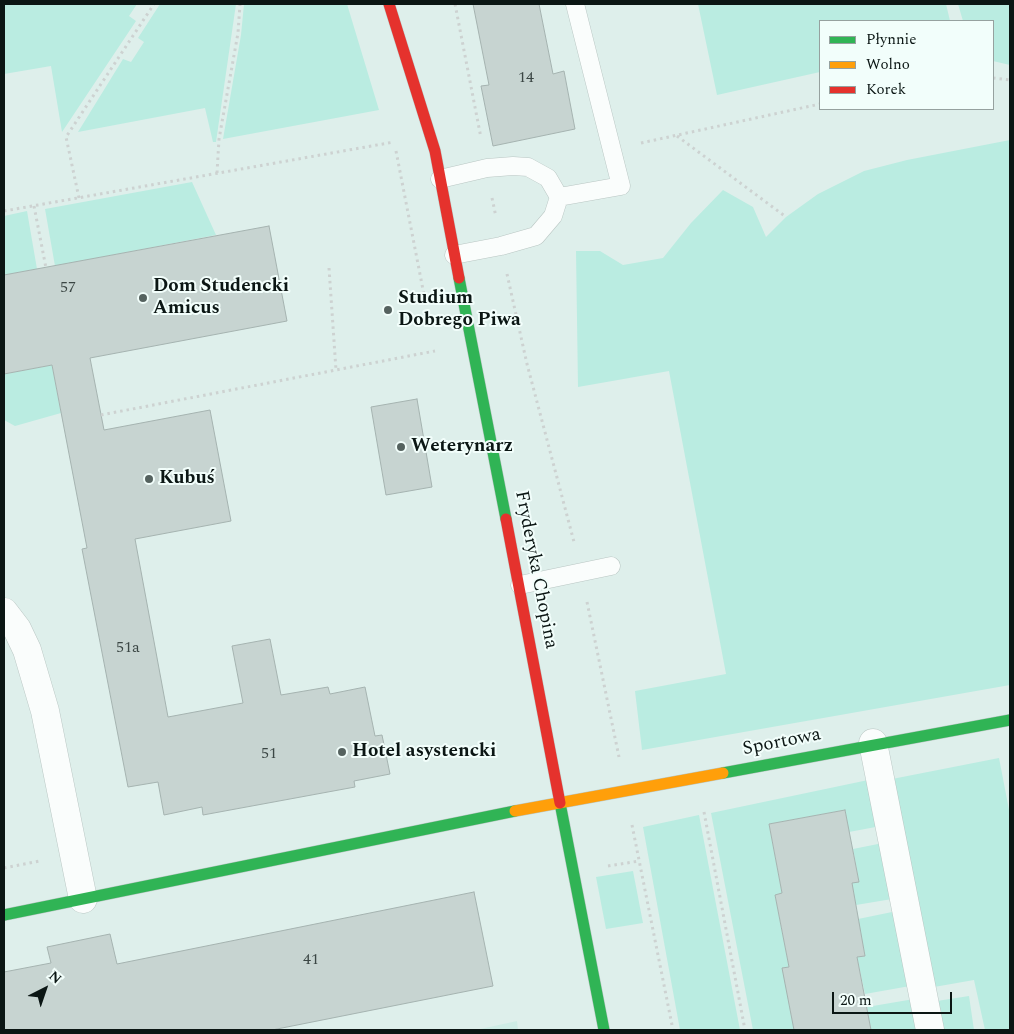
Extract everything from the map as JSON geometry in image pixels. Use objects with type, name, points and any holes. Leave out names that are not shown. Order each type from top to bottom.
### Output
[{"type":"street","name":"Fryderyka Chopina","points":[[388,4],[426,117],[435,151],[520,585],[604,1030]]},
{"type":"street","name":"Fryderyka Chopina","points":[[413,42],[426,117]]},
{"type":"street","points":[[4,612],[16,629],[26,650],[45,711],[83,899]]},
{"type":"street","name":"Sportowa","points":[[4,915],[430,827],[873,743],[1010,720]]},
{"type":"street","points":[[873,743],[930,1030]]},
{"type":"lane","points":[[559,197],[621,186],[575,4]]},
{"type":"lane","points":[[440,179],[487,168],[513,166],[528,168],[548,178],[559,197],[553,216],[536,236],[501,246],[454,255]]},
{"type":"lane","points":[[520,585],[611,566]]},
{"type":"path","points":[[79,198],[66,137],[154,4]]},
{"type":"path","points":[[217,173],[219,140],[238,33],[240,4]]},
{"type":"path","points":[[455,4],[501,246],[527,364],[581,573],[673,1030]]},
{"type":"path","points":[[994,78],[1010,80]]},
{"type":"path","points":[[611,150],[819,104]]},
{"type":"path","points":[[392,133],[428,314]]},
{"type":"path","points":[[676,136],[786,218]]},
{"type":"path","points":[[4,211],[394,142]]},
{"type":"path","points":[[34,206],[46,268]]},
{"type":"path","points":[[329,268],[336,370]]},
{"type":"path","points":[[433,342],[437,361]]},
{"type":"path","points":[[101,415],[435,351]]},
{"type":"path","points":[[703,808],[745,1030]]},
{"type":"path","points":[[604,867],[639,861]]},
{"type":"shaded area","points":[[4,4],[137,4],[129,16],[136,21],[62,132],[51,66],[4,74]]},
{"type":"shaded area","points":[[160,4],[236,4],[216,142],[213,142],[205,108],[78,132],[123,59],[131,62],[144,42],[138,38]]},
{"type":"shaded area","points":[[244,4],[347,4],[379,110],[223,139],[241,35]]},
{"type":"shaded area","points":[[698,4],[946,4],[950,20],[819,20],[819,72],[717,95]]},
{"type":"shaded area","points":[[958,4],[1010,4],[1010,65],[994,61],[994,20],[963,20]]},
{"type":"shaded area","points":[[1010,140],[1010,685],[642,750],[635,691],[726,674],[669,371],[578,387],[576,251],[600,251],[623,265],[663,258],[691,223],[723,190],[753,207],[766,237],[786,217],[818,194],[864,171],[907,160]]},
{"type":"shaded area","points":[[192,182],[216,235],[55,266],[45,209]]},
{"type":"shaded area","points":[[27,211],[37,269],[4,275],[4,216]]},
{"type":"shaded area","points":[[52,365],[61,413],[15,426],[4,420],[4,374]]},
{"type":"shaded area","points":[[999,758],[1010,815],[1010,1030],[985,1030],[974,980],[934,987],[887,780]]},
{"type":"shaded area","points":[[873,779],[881,826],[849,832],[845,810],[769,824],[782,893],[775,895],[789,967],[783,968],[794,1030],[753,1030],[711,813]]},
{"type":"shaded area","points":[[699,815],[740,1030],[680,1030],[643,827]]},
{"type":"shaded area","points":[[883,843],[892,899],[856,905],[851,883],[859,881],[853,849]]},
{"type":"shaded area","points":[[633,871],[643,923],[606,929],[596,877]]},
{"type":"shaded area","points":[[897,911],[910,986],[865,994],[857,957],[865,956],[858,919]]},
{"type":"shaded area","points":[[969,996],[974,1030],[942,1030],[937,1001]]},
{"type":"shaded area","points":[[914,999],[920,1030],[871,1030],[867,1007]]},
{"type":"shaded area","points":[[517,1021],[518,1030],[476,1030]]},
{"type":"building","points":[[473,4],[539,4],[553,74],[564,71],[575,129],[493,146],[481,86],[489,85]]},
{"type":"building","points":[[269,226],[287,321],[90,358],[104,430],[210,410],[231,521],[135,539],[168,717],[243,703],[232,646],[270,639],[281,695],[328,687],[330,694],[365,687],[375,736],[382,735],[390,774],[354,781],[355,787],[203,815],[202,807],[164,815],[158,782],[128,787],[82,549],[87,548],[52,365],[4,374],[4,275]]},
{"type":"building","name":"Weterynarz","points":[[417,399],[432,487],[386,495],[371,407]]},
{"type":"building","points":[[845,810],[859,882],[852,883],[865,956],[857,957],[871,1030],[794,1030],[782,968],[789,967],[775,895],[782,893],[769,824]]},
{"type":"building","points":[[474,892],[493,986],[272,1030],[4,1030],[4,972],[51,963],[47,947],[110,934],[117,964]]},
{"type":"traffic: fast","points":[[459,278],[506,519]]},
{"type":"traffic: fast","points":[[723,773],[1010,720]]},
{"type":"traffic: fast","points":[[560,803],[604,1030]]},
{"type":"traffic: fast","points":[[4,915],[515,811]]},
{"type":"traffic: slow","points":[[515,811],[723,773]]},
{"type":"traffic: jam","points":[[389,4],[435,151],[459,278]]},
{"type":"traffic: jam","points":[[506,519],[560,803]]},
{"type":"place","name":"Dom Studencki Amicus","points":[[143,298]]},
{"type":"place","name":"Studium Dobrego Piwa","points":[[388,310]]},
{"type":"place","name":"Weterynarz","points":[[401,447]]},
{"type":"place","name":"Kubuś","points":[[149,479]]},
{"type":"place","name":"Hotel asystencki","points":[[342,752]]}]
